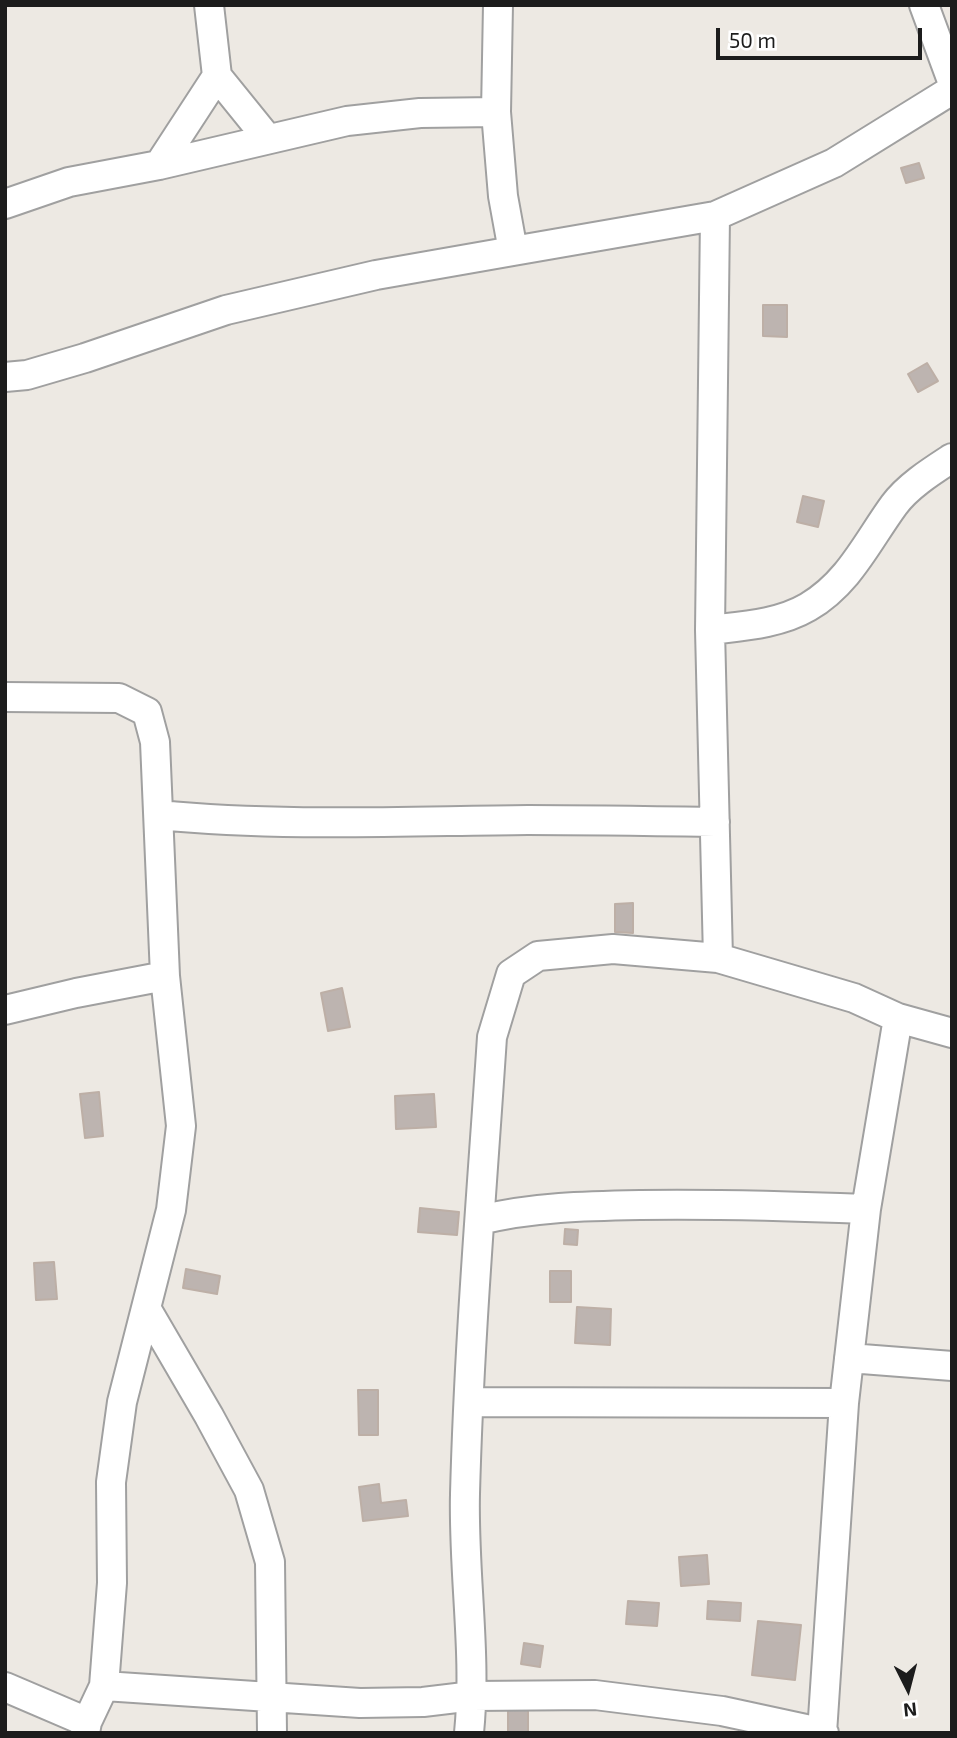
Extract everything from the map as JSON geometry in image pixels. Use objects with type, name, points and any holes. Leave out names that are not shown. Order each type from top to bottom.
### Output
[{"type":"street","points":[[209,5],[217,76],[268,139]]},
{"type":"street","points":[[498,5],[496,112],[503,196],[513,251]]},
{"type":"street","points":[[924,5],[952,81]]},
{"type":"street","points":[[159,165],[217,76]]},
{"type":"street","points":[[5,377],[27,375],[85,358],[226,310],[376,275],[715,216],[834,163],[952,90]]},
{"type":"street","points":[[5,204],[69,182],[159,165],[347,121],[420,113],[496,112]]},
{"type":"street","points":[[5,184],[69,182]]},
{"type":"street","points":[[715,216],[710,630],[718,958]]},
{"type":"street","points":[[710,630],[780,619],[808,607],[834,588],[857,562],[895,504],[915,485],[952,458]]},
{"type":"street","points":[[5,697],[119,698],[147,712],[155,742],[165,976],[181,1126],[171,1210],[122,1402],[111,1482],[112,1583],[104,1686],[86,1727],[5,1686]]},
{"type":"street","points":[[159,816],[214,821],[347,824],[529,820],[715,822]]},
{"type":"street","points":[[469,1733],[473,1696],[465,1495],[470,1402],[492,1037],[511,974],[538,956],[613,949],[718,958],[854,998],[898,1018],[952,1033]]},
{"type":"street","points":[[5,1010],[165,976]]},
{"type":"street","points":[[104,1686],[360,1703],[423,1702],[473,1696],[595,1695],[722,1711],[823,1733],[844,1403],[866,1209],[898,1018]]},
{"type":"street","points":[[481,1220],[516,1212],[607,1206],[753,1205],[866,1209]]},
{"type":"street","points":[[146,1308],[249,1490],[270,1562],[272,1733]]},
{"type":"street","points":[[849,1358],[952,1366]]},
{"type":"street","points":[[470,1402],[844,1403]]},
{"type":"building","points":[[919,163],[924,178],[906,183],[901,168]]},
{"type":"building","points":[[763,305],[787,305],[787,337],[763,336]]},
{"type":"building","points":[[927,363],[938,381],[918,392],[908,374]]},
{"type":"building","points":[[803,496],[824,501],[818,527],[797,522]]},
{"type":"building","points":[[633,903],[633,933],[615,932],[615,904]]},
{"type":"building","points":[[342,988],[350,1027],[328,1031],[321,993]]},
{"type":"building","points":[[99,1092],[103,1136],[85,1138],[80,1094]]},
{"type":"building","points":[[434,1094],[436,1127],[396,1129],[395,1096]]},
{"type":"building","points":[[420,1208],[459,1212],[457,1235],[418,1232]]},
{"type":"building","points":[[565,1229],[578,1230],[577,1245],[564,1244]]},
{"type":"building","points":[[54,1262],[57,1299],[36,1300],[34,1263]]},
{"type":"building","points":[[186,1269],[220,1276],[217,1294],[183,1288]]},
{"type":"building","points":[[550,1271],[571,1271],[571,1302],[550,1302]]},
{"type":"building","points":[[577,1307],[611,1309],[610,1345],[575,1343]]},
{"type":"building","points":[[358,1390],[378,1390],[378,1435],[359,1435]]},
{"type":"building","points":[[379,1484],[381,1503],[406,1500],[408,1516],[363,1521],[359,1487]]},
{"type":"building","points":[[707,1555],[709,1584],[681,1586],[679,1557]]},
{"type":"building","points":[[628,1601],[659,1603],[657,1626],[626,1624]]},
{"type":"building","points":[[708,1601],[741,1603],[740,1621],[707,1619]]},
{"type":"building","points":[[758,1621],[801,1625],[795,1680],[752,1675]]},
{"type":"building","points":[[524,1643],[543,1646],[540,1667],[521,1664]]},
{"type":"building","points":[[508,1704],[528,1704],[528,1733],[508,1733]]}]
